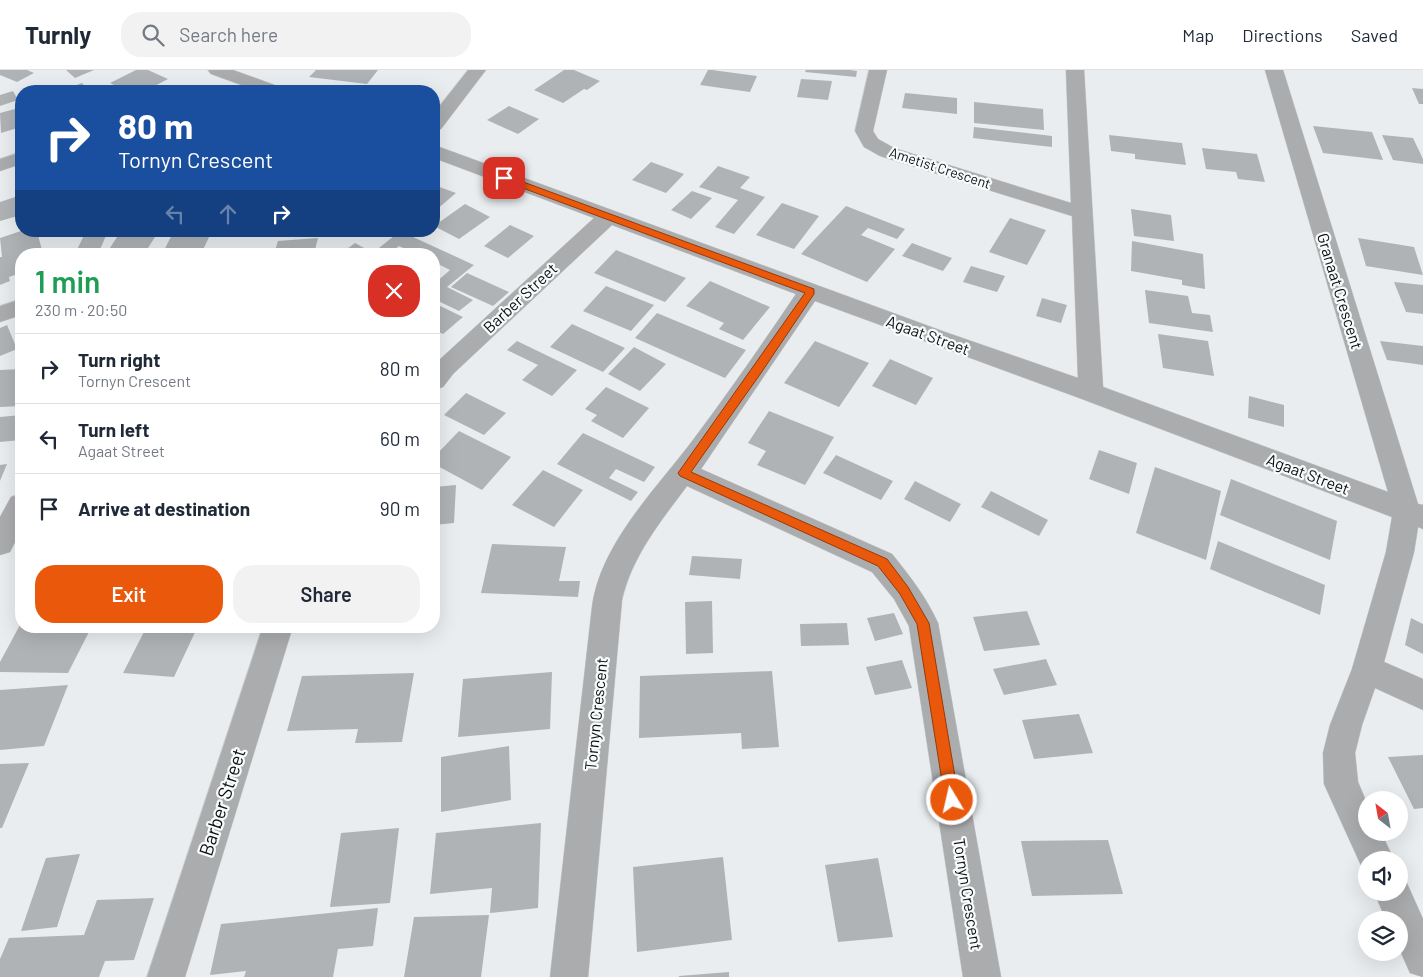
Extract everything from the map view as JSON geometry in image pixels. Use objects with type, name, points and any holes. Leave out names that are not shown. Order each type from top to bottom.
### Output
[{"type":"street","points":[[217,70],[251,75],[265,85]]},
{"type":"street","points":[[440,117],[477,70]]},
{"type":"street","name":"Ametist Crescent","points":[[878,70],[864,131],[871,143],[887,152],[1083,213]]},
{"type":"street","points":[[1075,70],[1092,392]]},
{"type":"street","name":"Granaat Crescent","points":[[1274,70],[1415,514]]},
{"type":"street","points":[[228,85],[251,75]]},
{"type":"street","name":"Agaat Street","points":[[440,154],[810,292],[1092,392],[1415,514]]},
{"type":"street","points":[[0,165],[15,160]]},
{"type":"street","name":"Barber Street","points":[[440,368],[608,217]]},
{"type":"street","name":"Tornyn Crescent","points":[[569,977],[608,597],[617,571],[646,520],[684,473],[810,292]]},
{"type":"street","points":[[0,314],[15,309]]},
{"type":"street","name":"Tornyn Crescent","points":[[684,473],[882,563],[904,590],[923,623],[982,977]]},
{"type":"street","points":[[1372,851],[1341,784],[1339,753],[1346,724],[1367,669],[1400,552],[1415,514]]},
{"type":"street","points":[[0,542],[15,515]]},
{"type":"street","name":"Barber Street","points":[[166,977],[276,633]]},
{"type":"street","points":[[1367,669],[1423,694]]},
{"type":"street","points":[[1396,901],[1423,960]]},
{"type":"building","points":[[0,70],[27,70],[34,73],[17,82],[0,75]]},
{"type":"building","points":[[66,70],[94,70],[75,78]]},
{"type":"building","points":[[136,70],[148,70],[168,79],[156,85],[114,85],[110,83]]},
{"type":"building","points":[[316,70],[378,70],[367,84],[309,77]]},
{"type":"building","points":[[564,70],[574,70],[600,81],[563,103],[534,90]]},
{"type":"building","points":[[708,70],[757,76],[750,92],[700,85]]},
{"type":"building","points":[[806,70],[857,71],[856,77],[805,72]]},
{"type":"building","points":[[801,79],[832,81],[828,100],[797,97]]},
{"type":"building","points":[[1412,88],[1423,89],[1423,104],[1419,104]]},
{"type":"building","points":[[13,91],[15,101],[0,106],[0,95]]},
{"type":"building","points":[[905,93],[957,98],[957,114],[902,108]]},
{"type":"building","points":[[974,102],[1043,109],[1044,130],[974,123]]},
{"type":"building","points":[[509,106],[539,119],[518,134],[487,120]]},
{"type":"building","points":[[15,109],[15,129],[1,133],[0,113]]},
{"type":"building","points":[[1313,126],[1372,132],[1383,160],[1323,153]]},
{"type":"building","points":[[974,127],[1052,136],[1052,147],[973,138]]},
{"type":"building","points":[[1109,135],[1182,143],[1186,165],[1135,159],[1135,154],[1111,151]]},
{"type":"building","points":[[1382,135],[1413,138],[1423,159],[1423,164],[1393,160]]},
{"type":"building","points":[[1202,148],[1257,154],[1265,182],[1238,179],[1236,172],[1206,169]]},
{"type":"building","points":[[651,162],[684,174],[666,193],[632,180]]},
{"type":"building","points":[[718,166],[750,177],[740,188],[765,197],[734,234],[715,227],[738,200],[699,187]]},
{"type":"building","points":[[440,187],[456,193],[440,207]]},
{"type":"building","points":[[692,191],[712,198],[691,219],[671,210]]},
{"type":"building","points":[[15,197],[15,217],[0,221],[0,202]]},
{"type":"building","points":[[782,203],[819,216],[794,249],[756,235]]},
{"type":"building","points":[[465,204],[490,217],[459,239],[440,229],[440,222]]},
{"type":"building","points":[[846,206],[905,229],[897,239],[868,228],[861,235],[895,249],[867,282],[801,254]]},
{"type":"building","points":[[1131,209],[1171,215],[1174,241],[1134,236]]},
{"type":"building","points":[[1010,218],[1046,230],[1027,265],[989,252]]},
{"type":"building","points":[[510,225],[534,236],[508,258],[484,246]]},
{"type":"building","points":[[15,233],[15,237],[39,237],[41,248],[15,248],[15,275],[9,277],[10,281],[0,285],[0,257],[2,257],[0,238]]},
{"type":"building","points":[[83,237],[105,237],[101,248],[78,248]]},
{"type":"building","points":[[117,237],[155,237],[148,248],[110,248]]},
{"type":"building","points":[[171,237],[209,237],[204,248],[165,248]]},
{"type":"building","points":[[393,237],[413,237],[437,248],[403,248],[399,246],[396,248],[379,248]]},
{"type":"building","points":[[318,238],[316,248],[276,248],[278,241]]},
{"type":"building","points":[[1358,238],[1414,247],[1423,275],[1366,266]]},
{"type":"building","points":[[1132,241],[1203,254],[1205,289],[1182,285],[1182,280],[1131,271]]},
{"type":"building","points":[[355,243],[364,248],[348,248]]},
{"type":"building","points":[[912,243],[952,258],[943,271],[902,256]]},
{"type":"building","points":[[440,249],[474,265],[447,287],[473,300],[459,311],[440,302],[440,279],[450,270],[440,265]]},
{"type":"building","points":[[616,250],[686,278],[665,302],[594,273]]},
{"type":"building","points":[[971,266],[1005,276],[997,292],[963,282]]},
{"type":"building","points":[[467,273],[509,292],[493,306],[451,287]]},
{"type":"building","points":[[710,281],[770,307],[743,340],[719,329],[724,323],[686,306]]},
{"type":"building","points":[[1394,282],[1423,285],[1423,314],[1406,312]]},
{"type":"building","points":[[606,286],[654,305],[631,331],[583,311]]},
{"type":"building","points":[[1145,290],[1188,296],[1192,313],[1210,315],[1213,332],[1149,323]]},
{"type":"building","points":[[1042,298],[1067,305],[1061,323],[1036,316]]},
{"type":"building","points":[[440,306],[463,317],[443,334],[440,333]]},
{"type":"building","points":[[657,313],[746,350],[725,378],[635,338]]},
{"type":"building","points":[[572,324],[625,348],[603,372],[550,347]]},
{"type":"building","points":[[7,325],[15,344],[15,350],[0,356],[0,328]]},
{"type":"building","points":[[1158,334],[1208,341],[1214,376],[1163,368]]},
{"type":"building","points":[[517,341],[577,370],[552,396],[522,380],[538,365],[507,350]]},
{"type":"building","points":[[815,341],[869,363],[839,407],[784,383]]},
{"type":"building","points":[[1380,341],[1423,346],[1423,365],[1387,360]]},
{"type":"building","points":[[634,347],[666,364],[640,391],[608,374]]},
{"type":"building","points":[[890,359],[933,378],[916,405],[872,386]]},
{"type":"building","points":[[15,369],[15,406],[0,407],[0,370]]},
{"type":"building","points":[[606,387],[649,408],[623,438],[591,421],[597,415],[585,409]]},
{"type":"building","points":[[466,393],[506,413],[484,435],[444,415]]},
{"type":"building","points":[[1249,396],[1284,405],[1284,427],[1248,418]]},
{"type":"building","points":[[769,411],[834,437],[805,485],[757,465],[766,451],[748,443]]},
{"type":"building","points":[[15,416],[15,441],[0,442],[0,417]]},
{"type":"building","points":[[459,431],[511,457],[482,490],[440,467],[440,451]]},
{"type":"building","points":[[583,433],[655,467],[644,482],[616,469],[609,478],[638,492],[631,501],[557,464]]},
{"type":"building","points":[[1099,450],[1137,463],[1129,494],[1089,479]]},
{"type":"building","points":[[836,455],[893,481],[881,500],[823,473]]},
{"type":"building","points":[[7,464],[0,481],[0,465]]},
{"type":"building","points":[[1155,467],[1221,491],[1206,560],[1136,533]]},
{"type":"building","points":[[543,470],[583,490],[554,527],[512,505]]},
{"type":"building","points":[[1231,479],[1337,521],[1330,560],[1220,515]]},
{"type":"building","points":[[915,481],[961,504],[950,522],[904,499]]},
{"type":"building","points":[[456,485],[454,523],[440,524],[440,486]]},
{"type":"building","points":[[991,491],[1048,520],[1039,536],[981,507]]},
{"type":"building","points":[[1218,541],[1325,585],[1320,615],[1210,569]]},
{"type":"building","points":[[492,544],[566,547],[559,581],[580,581],[578,597],[481,593]]},
{"type":"building","points":[[692,556],[742,559],[740,579],[689,575]]},
{"type":"building","points":[[712,601],[713,653],[686,654],[685,602]]},
{"type":"building","points":[[1027,611],[1040,645],[984,651],[973,617]]},
{"type":"building","points":[[894,613],[903,634],[875,641],[867,618]]},
{"type":"building","points":[[1411,618],[1423,624],[1423,654],[1405,645]]},
{"type":"building","points":[[847,623],[849,645],[801,646],[800,624]]},
{"type":"building","points":[[16,633],[88,633],[68,673],[0,672],[0,662]]},
{"type":"building","points":[[143,633],[195,633],[174,677],[123,673]]},
{"type":"building","points":[[1046,659],[1057,685],[1004,695],[993,669]]},
{"type":"building","points":[[902,660],[912,688],[875,695],[866,667]]},
{"type":"building","points":[[772,671],[779,747],[742,749],[741,733],[639,738],[640,676]]},
{"type":"building","points":[[552,672],[550,729],[458,737],[463,679]]},
{"type":"building","points":[[414,673],[402,742],[355,743],[358,729],[287,731],[302,676]]},
{"type":"building","points":[[68,685],[44,746],[0,750],[0,690]]},
{"type":"building","points":[[1079,714],[1093,753],[1034,759],[1022,720]]},
{"type":"building","points":[[509,746],[511,800],[441,812],[441,757]]},
{"type":"building","points":[[1423,755],[1423,808],[1414,809],[1408,797],[1408,791],[1405,791],[1388,757]]},
{"type":"building","points":[[29,763],[2,828],[0,828],[0,764]]},
{"type":"building","points":[[541,823],[538,908],[490,913],[492,888],[430,894],[436,833]]},
{"type":"building","points":[[399,828],[390,903],[330,907],[341,833]]},
{"type":"building","points":[[1108,840],[1123,894],[1032,896],[1021,841]]},
{"type":"building","points":[[80,854],[57,927],[21,931],[46,858]]},
{"type":"building","points":[[723,857],[732,940],[637,952],[633,867]]},
{"type":"building","points":[[878,858],[893,937],[838,942],[825,865]]},
{"type":"building","points":[[154,898],[134,960],[105,961],[99,977],[0,977],[0,959],[9,938],[84,935],[97,900]]},
{"type":"building","points":[[378,908],[373,946],[338,949],[333,977],[244,977],[246,971],[210,975],[221,924]]},
{"type":"building","points":[[489,915],[481,977],[404,977],[414,917]]},
{"type":"building","points":[[729,972],[729,977],[679,977],[679,976]]},
{"type":"route","points":[[504,178],[810,292],[684,473],[882,563],[904,590],[923,623],[952,800]]}]
